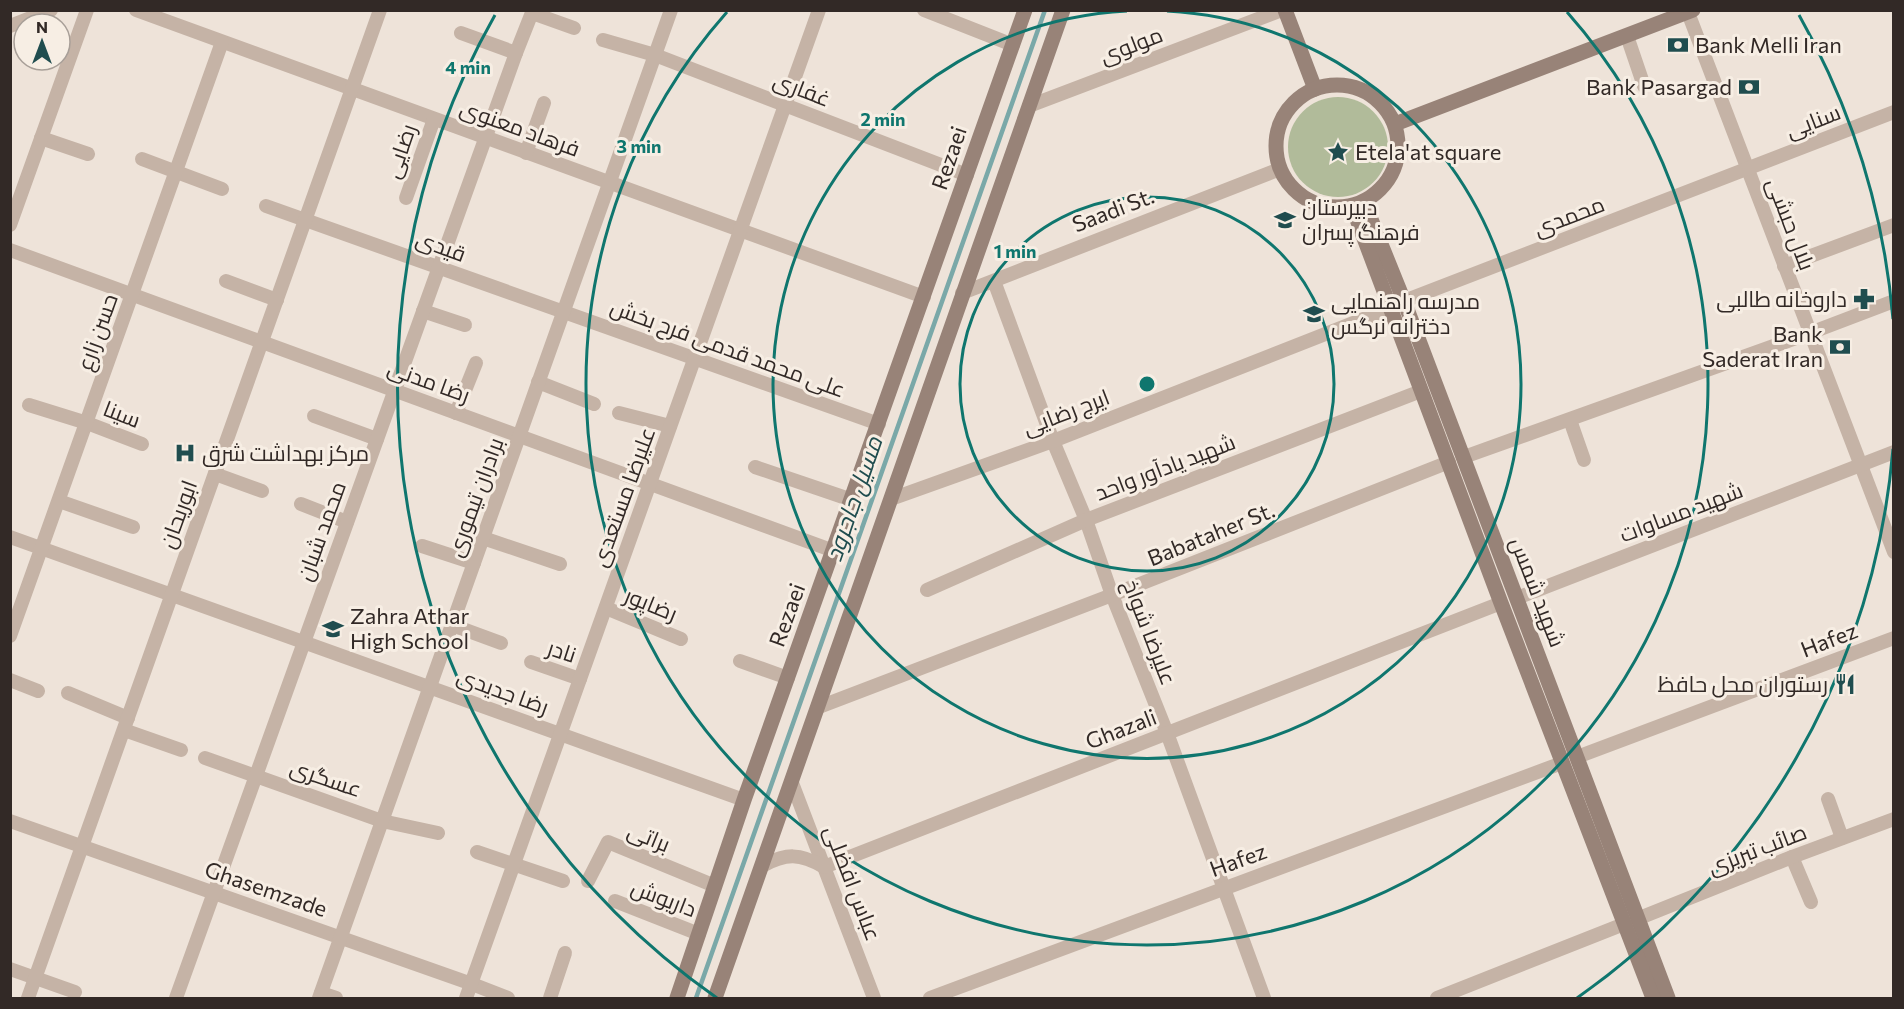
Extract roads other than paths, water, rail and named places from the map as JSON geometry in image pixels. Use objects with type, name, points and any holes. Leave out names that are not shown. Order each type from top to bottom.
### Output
[{"type":"main road","name":"Rezaei","points":[[676,999],[744,800],[1025,10]]},
{"type":"main road","points":[[715,999],[1063,10]]},
{"type":"main road","points":[[1284,10],[1315,89]]},
{"type":"main road","points":[[1395,124],[1689,11]]},
{"type":"main road","points":[[1334,85],[1353,87],[1370,95],[1385,107],[1395,124],[1398,143],[1397,162],[1389,179],[1376,194],[1358,204],[1341,208],[1322,206],[1304,198],[1290,186],[1280,169],[1275,150],[1277,131],[1285,113],[1298,99],[1315,89],[1334,85]]},
{"type":"main road","name":"شهید شمس","points":[[1358,204],[1404,301],[1464,457],[1517,598],[1569,760]]},
{"type":"main road","name":"شهید شمس","points":[[1358,204],[1389,309],[1501,603],[1569,760],[1630,921],[1653,999]]},
{"type":"main road","name":"شهید شمس","points":[[1630,921],[1668,999]]},
{"type":"street","points":[[10,26],[51,10]]},
{"type":"street","points":[[10,225],[87,10]]},
{"type":"street","name":"فرهاد معنوی","points":[[136,10],[924,297]]},
{"type":"street","name":"ابوریحان","points":[[28,999],[380,10]]},
{"type":"street","name":"برادران تیموری","points":[[320,996],[671,10]]},
{"type":"street","name":"علیرضا مستعدی","points":[[466,999],[819,10]]},
{"type":"street","points":[[924,10],[1013,45]]},
{"type":"street","name":"مولوی","points":[[1029,106],[1284,10]]},
{"type":"street","name":"بلال حبشی","points":[[1689,11],[1893,552]]},
{"type":"street","points":[[532,12],[574,28]]},
{"type":"street","name":"محمد شبان","points":[[176,999],[532,12]]},
{"type":"street","points":[[461,33],[516,53]]},
{"type":"street","points":[[1627,36],[1644,86]]},
{"type":"street","name":"غفاری","points":[[603,40],[655,55],[967,175]]},
{"type":"street","name":"حسن زارع","points":[[10,636],[222,42]]},
{"type":"street","points":[[526,153],[544,103]]},
{"type":"street","name":"سنایی","points":[[1748,169],[1893,112]]},
{"type":"street","name":"رضایی","points":[[406,198],[434,119]]},
{"type":"street","points":[[42,138],[88,154]]},
{"type":"street","points":[[142,159],[222,189]]},
{"type":"street","name":"Saadi St.","points":[[963,293],[1280,169]]},
{"type":"street","name":"محمدی","points":[[1404,301],[1748,169]]},
{"type":"street","name":"قیدی","points":[[266,206],[563,312]]},
{"type":"street","points":[[1784,266],[1893,225]]},
{"type":"street","name":"رضا مدنی","points":[[10,250],[834,551]]},
{"type":"street","points":[[226,280],[277,300]]},
{"type":"street","name":"علیرضا شواخ","points":[[994,280],[1053,441],[1086,520],[1112,595],[1167,733],[1264,999]]},
{"type":"street","points":[[1464,457],[1893,301]]},
{"type":"street","name":"ایرج رضایی","points":[[891,499],[1053,441],[1389,309]]},
{"type":"street","points":[[423,311],[465,325]]},
{"type":"street","name":"علی محمد قدمی فرح بخش","points":[[563,312],[879,424]]},
{"type":"street","points":[[456,413],[476,363]]},
{"type":"street","points":[[538,382],[594,404]]},
{"type":"street","name":"شهید یادآور واحد","points":[[927,590],[1086,520],[1421,391]]},
{"type":"street","name":"سینا","points":[[29,405],[87,423],[142,444]]},
{"type":"street","points":[[619,413],[670,426]]},
{"type":"street","points":[[314,416],[377,439]]},
{"type":"street","points":[[1570,420],[1584,460]]},
{"type":"street","points":[[1860,465],[1893,452]]},
{"type":"street","name":"Babataher St.","points":[[819,707],[1112,595],[1449,462]]},
{"type":"street","name":"شهید مساوات","points":[[1517,598],[1860,465]]},
{"type":"street","points":[[755,467],[852,500]]},
{"type":"street","points":[[215,474],[262,491]]},
{"type":"street","points":[[59,501],[132,526]]},
{"type":"street","points":[[301,504],[347,522]]},
{"type":"street","name":"رضا جدیدی","points":[[10,537],[744,800]]},
{"type":"street","points":[[483,538],[560,564]]},
{"type":"street","points":[[422,546],[474,563]]},
{"type":"street","name":"Ghazali","points":[[824,867],[1501,603]]},
{"type":"street","name":"رضاپور","points":[[606,608],[681,639]]},
{"type":"street","points":[[452,625],[501,643]]},
{"type":"street","name":"Hafez","points":[[930,999],[1893,638]]},
{"type":"street","points":[[740,661],[788,678]]},
{"type":"street","name":"نادر","points":[[531,662],[580,679]]},
{"type":"street","points":[[10,680],[38,691]]},
{"type":"street","points":[[68,693],[181,750]]},
{"type":"street","name":"عسگری","points":[[205,758],[382,821],[438,832]]},
{"type":"street","name":"عباس افضلی","points":[[792,783],[874,999]]},
{"type":"street","points":[[1828,799],[1842,838]]},
{"type":"street","name":"صائب تبریزی","points":[[1437,999],[1893,819]]},
{"type":"street","name":"Ghasemzade","points":[[10,821],[472,984],[508,999]]},
{"type":"street","name":"براتی","points":[[588,880],[608,842],[715,886]]},
{"type":"street","points":[[477,852],[563,880]]},
{"type":"street","points":[[762,866],[777,858],[793,856],[809,859],[824,867]]},
{"type":"street","points":[[1792,857],[1811,902]]},
{"type":"street","name":"داریوش","points":[[615,901],[699,933]]},
{"type":"street","points":[[550,999],[565,953]]},
{"type":"street","points":[[10,969],[75,992]]},
{"type":"street","points":[[320,996],[336,999]]},
{"type":"waterway","name":"مسیل جاجرود","points":[[696,998],[1045,10]]},
{"type":"place","name":"Bank Melli Iran","points":[[1678,45]]},
{"type":"place","name":"Bank Pasargad","points":[[1749,87]]},
{"type":"place","name":"Etela'at square","points":[[1338,152]]},
{"type":"place","name":"دبیرستان فرهنگ پسران","points":[[1285,220]]},
{"type":"place","name":"داروخانه طالبی","points":[[1864,299]]},
{"type":"place","name":"مدرسه راهنمایی دخترانه نرگس","points":[[1314,314]]},
{"type":"place","name":"Bank Saderat Iran","points":[[1840,347]]},
{"type":"place","name":"مرکز بهداشت شرق","points":[[185,453]]},
{"type":"place","name":"Zahra Athar High School","points":[[333,629]]},
{"type":"place","name":"رستوران محل حافظ","points":[[1845,684]]}]
